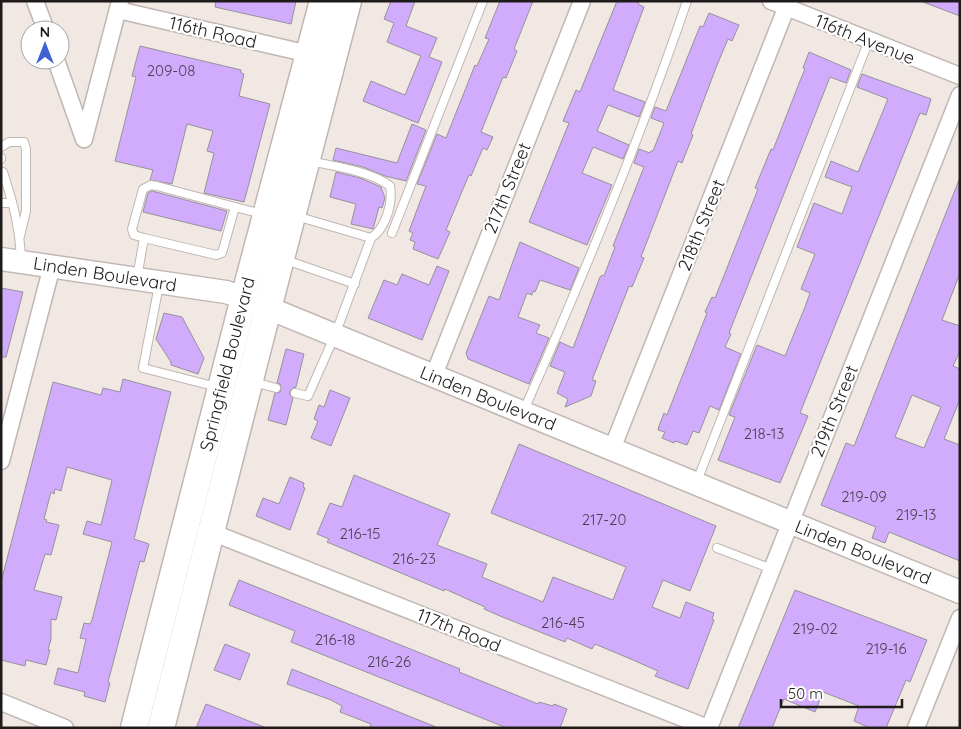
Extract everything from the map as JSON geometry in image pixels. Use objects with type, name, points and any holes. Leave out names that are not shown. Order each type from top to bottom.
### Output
[{"type":"main road","name":"Springfield Boulevard","points":[[134,728],[244,298],[323,1]]},
{"type":"main road","name":"Springfield Boulevard","points":[[161,728],[348,1]]},
{"type":"main road","name":"Linden Boulevard","points":[[11,260],[226,292],[244,298],[960,592]]},
{"type":"street","points":[[35,1],[42,20]]},
{"type":"street","name":"217th Street","points":[[434,375],[582,1]]},
{"type":"street","name":"116th Avenue","points":[[771,1],[788,4],[869,40],[960,76]]},
{"type":"street","name":"218th Street","points":[[612,449],[788,4]]},
{"type":"street","points":[[60,70],[84,139],[119,5]]},
{"type":"street","name":"116th Road","points":[[119,5],[309,54]]},
{"type":"street","name":"219th Street","points":[[708,728],[960,95]]},
{"type":"street","points":[[1,460],[52,266]]},
{"type":"street","name":"117th Road","points":[[211,532],[708,728]]},
{"type":"street","points":[[916,728],[960,618]]},
{"type":"street","points":[[1,702],[66,728]]},
{"type":"lane","points":[[392,233],[482,1]]},
{"type":"lane","points":[[523,412],[625,170],[687,1]]},
{"type":"lane","points":[[696,483],[869,40]]},
{"type":"lane","points":[[1,147],[9,142],[24,142],[26,149],[26,211],[20,236],[11,260]]},
{"type":"lane","points":[[294,393],[308,396],[335,335],[371,238],[378,233],[390,204],[390,186],[383,181],[353,171],[307,160]]},
{"type":"lane","points":[[2,172],[20,236]]},
{"type":"lane","points":[[235,207],[224,250],[216,255],[134,236],[132,229],[143,189],[147,186],[157,186],[266,215]]},
{"type":"lane","points":[[1,203],[12,203]]},
{"type":"lane","points":[[294,216],[371,238]]},
{"type":"lane","points":[[136,280],[144,238]]},
{"type":"lane","points":[[282,259],[355,284]]},
{"type":"lane","points":[[159,283],[143,368],[221,388]]},
{"type":"lane","points":[[249,381],[276,388]]},
{"type":"lane","points":[[717,548],[772,569]]},
{"type":"building","points":[[216,1],[296,1],[291,24],[215,7]]},
{"type":"building","points":[[391,1],[415,1],[406,26],[437,38],[429,57],[442,62],[418,123],[363,101],[371,81],[405,95],[421,56],[387,42],[394,23],[384,19]]},
{"type":"building","points":[[500,1],[533,1],[514,49],[517,51],[506,78],[503,77],[481,132],[493,137],[487,150],[483,148],[471,176],[469,175],[446,230],[450,232],[438,259],[413,249],[415,242],[410,240],[413,233],[409,231],[426,186],[417,184],[437,134],[446,138],[475,65],[477,66],[489,39],[485,38]]},
{"type":"building","points":[[617,1],[639,1],[638,4],[644,7],[613,90],[645,102],[639,117],[608,105],[597,131],[629,145],[623,159],[593,147],[582,173],[612,185],[587,245],[529,222],[569,123],[563,121],[576,90],[580,92]]},
{"type":"building","points":[[960,1],[960,16],[923,2]]},
{"type":"building","points":[[709,13],[739,25],[732,41],[728,39],[717,65],[682,163],[678,161],[641,257],[644,258],[632,287],[629,286],[592,380],[596,381],[591,396],[565,407],[568,399],[557,393],[565,372],[550,366],[560,342],[573,348],[600,277],[604,276],[615,247],[613,246],[644,167],[634,163],[639,149],[650,153],[653,151],[664,123],[651,118],[655,107],[666,111],[700,26],[703,27]]},
{"type":"building","points":[[140,46],[241,70],[241,73],[244,74],[239,96],[270,104],[244,202],[204,193],[214,153],[207,151],[213,131],[187,124],[172,184],[150,180],[153,170],[115,161],[136,77],[132,76]]},
{"type":"building","points":[[809,52],[851,70],[846,83],[830,77],[729,333],[731,334],[725,347],[741,354],[719,410],[710,406],[699,433],[693,431],[687,445],[675,441],[674,443],[662,438],[665,432],[658,430],[659,426],[664,413],[667,415],[707,313],[705,312],[712,297],[715,298],[758,189],[755,188],[771,149],[773,150],[805,69],[803,68]]},
{"type":"building","points":[[862,74],[931,99],[926,115],[920,113],[800,413],[808,416],[780,483],[718,460],[735,417],[729,415],[757,345],[785,356],[805,307],[810,293],[801,289],[815,254],[797,247],[814,203],[842,214],[852,187],[825,177],[831,161],[858,172],[888,99],[857,87]]},
{"type":"building","points":[[412,124],[426,130],[406,181],[385,176],[363,167],[333,160],[336,148],[397,163]]},
{"type":"building","points":[[336,172],[360,178],[381,187],[385,198],[382,208],[379,207],[373,229],[351,224],[356,204],[330,197]]},
{"type":"building","points":[[959,180],[960,273],[942,320],[960,326],[960,351],[953,366],[960,369],[960,399],[944,439],[960,445],[960,561],[889,532],[885,543],[872,538],[876,527],[821,505],[846,443],[854,446]],"holes":[[[912,395],[941,407],[924,448],[895,437]]]},
{"type":"building","points":[[152,191],[227,211],[221,231],[143,212],[148,193]]},
{"type":"building","points":[[520,242],[579,268],[570,290],[540,280],[532,295],[527,293],[518,317],[540,325],[536,333],[549,338],[529,384],[468,359],[466,353],[489,296],[499,300]]},
{"type":"building","points":[[437,266],[449,271],[422,340],[368,318],[384,280],[397,285],[402,274],[429,285]]},
{"type":"building","points":[[1,288],[23,292],[6,357],[1,357]]},
{"type":"building","points":[[164,313],[182,317],[204,358],[198,374],[171,365],[156,339]]},
{"type":"building","points":[[286,349],[304,354],[296,387],[290,391],[290,395],[293,398],[286,425],[268,420],[275,393],[280,392],[281,389],[280,384],[277,383]]},
{"type":"building","points":[[123,379],[171,392],[134,539],[149,544],[144,562],[140,561],[108,682],[110,683],[105,702],[84,696],[85,692],[54,684],[58,668],[78,673],[86,639],[80,638],[84,623],[90,624],[92,620],[112,542],[83,534],[87,521],[101,525],[112,480],[67,467],[61,491],[55,489],[54,494],[51,492],[44,519],[47,520],[46,522],[59,525],[51,555],[45,554],[34,590],[62,597],[56,620],[51,619],[51,639],[48,650],[50,650],[46,665],[26,660],[25,666],[1,660],[1,582],[53,382],[101,395],[103,388],[120,392]]},
{"type":"building","points":[[330,390],[350,398],[331,446],[311,438],[318,421],[314,419],[319,405],[324,407]]},
{"type":"building","points":[[519,444],[716,526],[690,591],[663,580],[652,607],[680,618],[686,602],[714,613],[712,619],[714,620],[688,689],[655,676],[658,671],[595,644],[592,649],[567,638],[565,642],[484,609],[485,607],[445,589],[444,591],[327,542],[329,539],[317,534],[330,503],[342,507],[354,475],[450,514],[437,545],[487,564],[482,577],[543,602],[553,577],[613,600],[626,567],[491,513]]},
{"type":"building","points":[[290,477],[304,483],[303,487],[305,488],[290,530],[256,516],[263,498],[279,504]]},
{"type":"building","points":[[239,580],[460,669],[459,672],[538,704],[539,702],[553,706],[554,704],[567,709],[560,728],[507,728],[291,642],[295,631],[229,605]]},
{"type":"building","points":[[795,590],[927,640],[910,682],[906,680],[886,728],[870,728],[854,721],[859,706],[823,692],[815,712],[784,699],[772,728],[738,728]]},
{"type":"building","points":[[225,644],[250,654],[240,680],[214,670]]},
{"type":"building","points":[[292,669],[436,728],[370,728],[371,724],[340,712],[342,706],[331,700],[287,684]]},
{"type":"building","points":[[206,704],[264,727],[196,728]]}]
